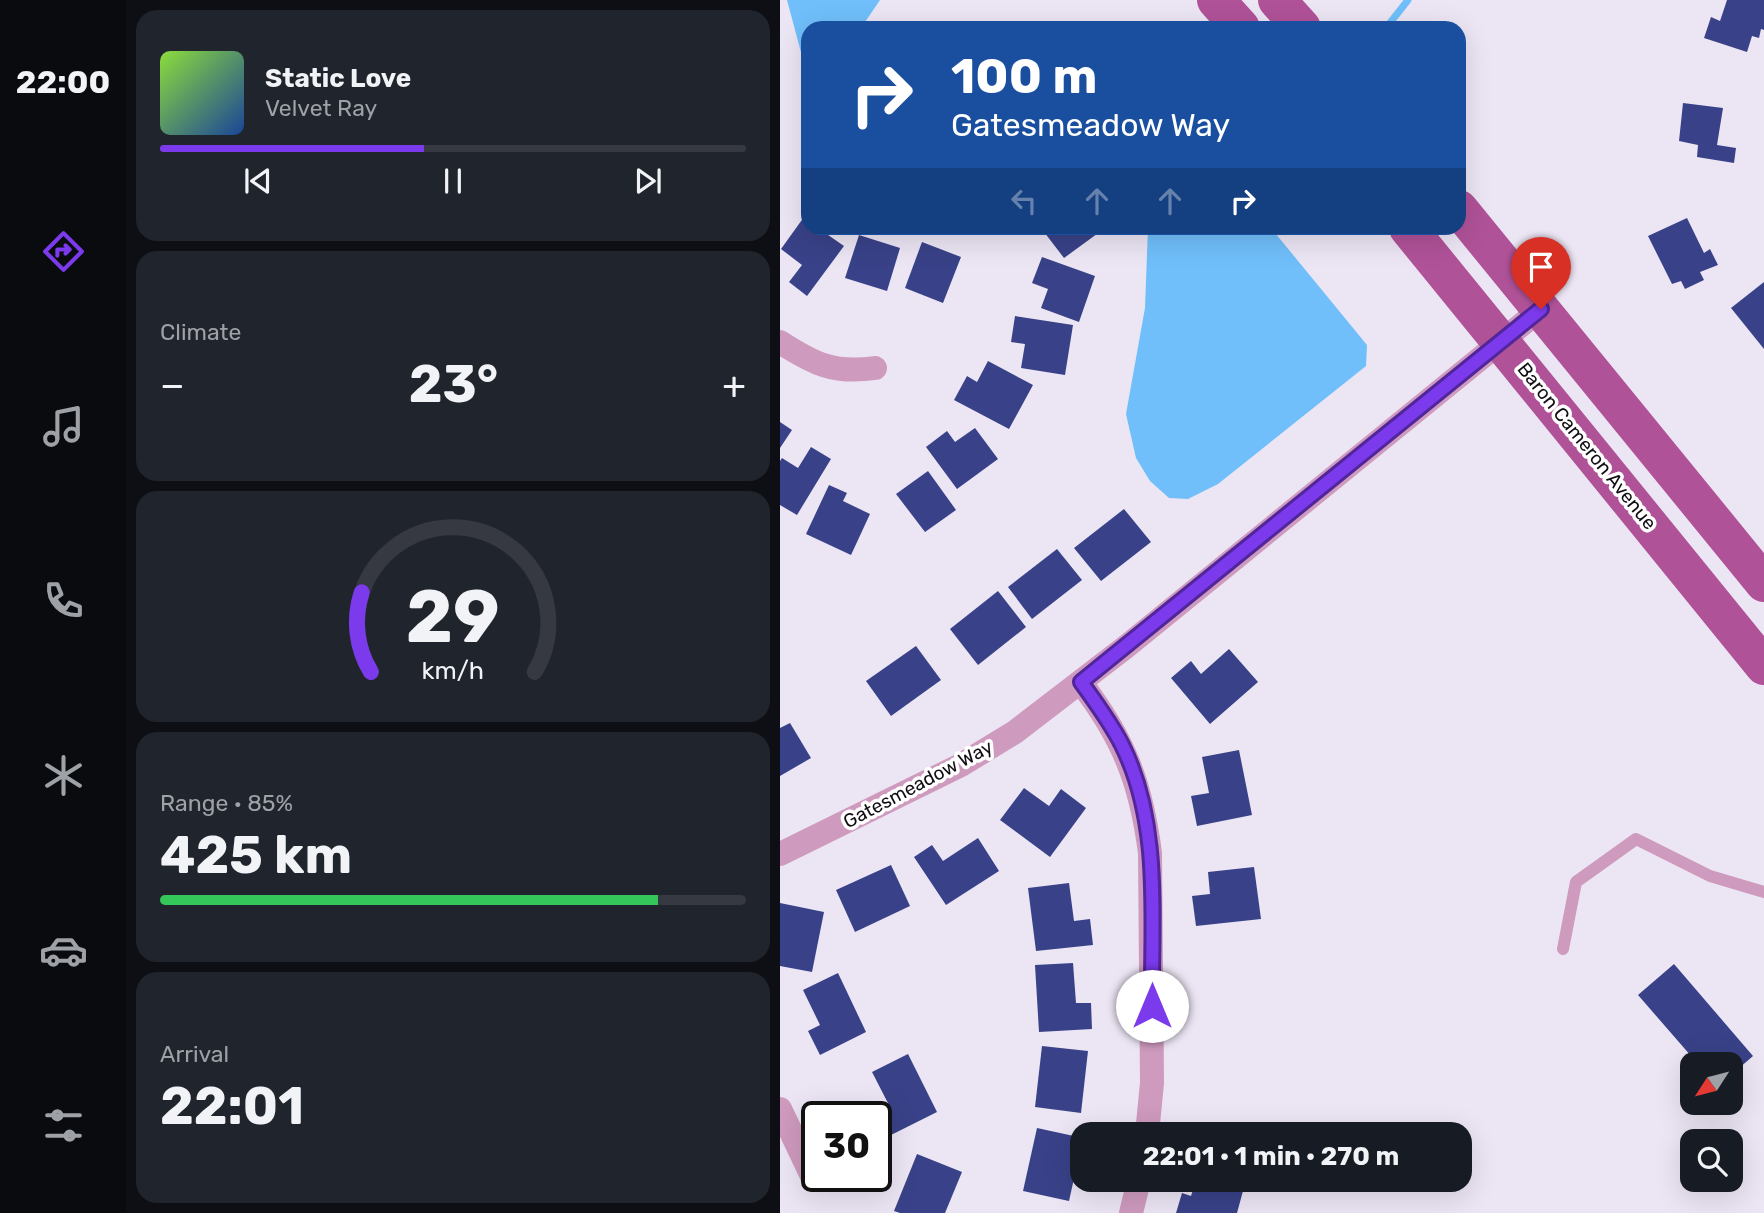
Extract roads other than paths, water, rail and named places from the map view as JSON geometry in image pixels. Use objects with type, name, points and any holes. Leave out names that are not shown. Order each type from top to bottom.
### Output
[{"type":"main road","points":[[1216,0],[1235,21]]},
{"type":"main road","points":[[1277,0],[1296,21]]},
{"type":"main road","points":[[1466,218],[1764,583]]},
{"type":"main road","name":"Baron Cameron Avenue","points":[[1414,235],[1764,666]]},
{"type":"street","name":"Gatesmeadow Way","points":[[780,854],[961,765],[1015,732],[1081,682],[1541,309]]},
{"type":"street","points":[[780,342],[809,361],[830,369],[856,371],[875,368]]},
{"type":"street","points":[[1081,682],[1103,712],[1123,747],[1138,786],[1146,821],[1150,853],[1152,1083],[1148,1122]]},
{"type":"street","points":[[780,1109],[801,1153]]},
{"type":"street","points":[[1131,1213],[1136,1192]]},
{"type":"lane","points":[[1563,949],[1576,882],[1636,839],[1710,876],[1764,892]]},
{"type":"water","points":[[787,0],[880,0],[866,21],[801,21],[801,52]]},
{"type":"water","points":[[1148,235],[1277,235],[1367,345],[1366,366],[1218,484],[1188,499],[1169,498],[1150,481],[1136,458],[1126,414],[1145,308]]},
{"type":"waterway","points":[[1392,21],[1408,0]]}]
